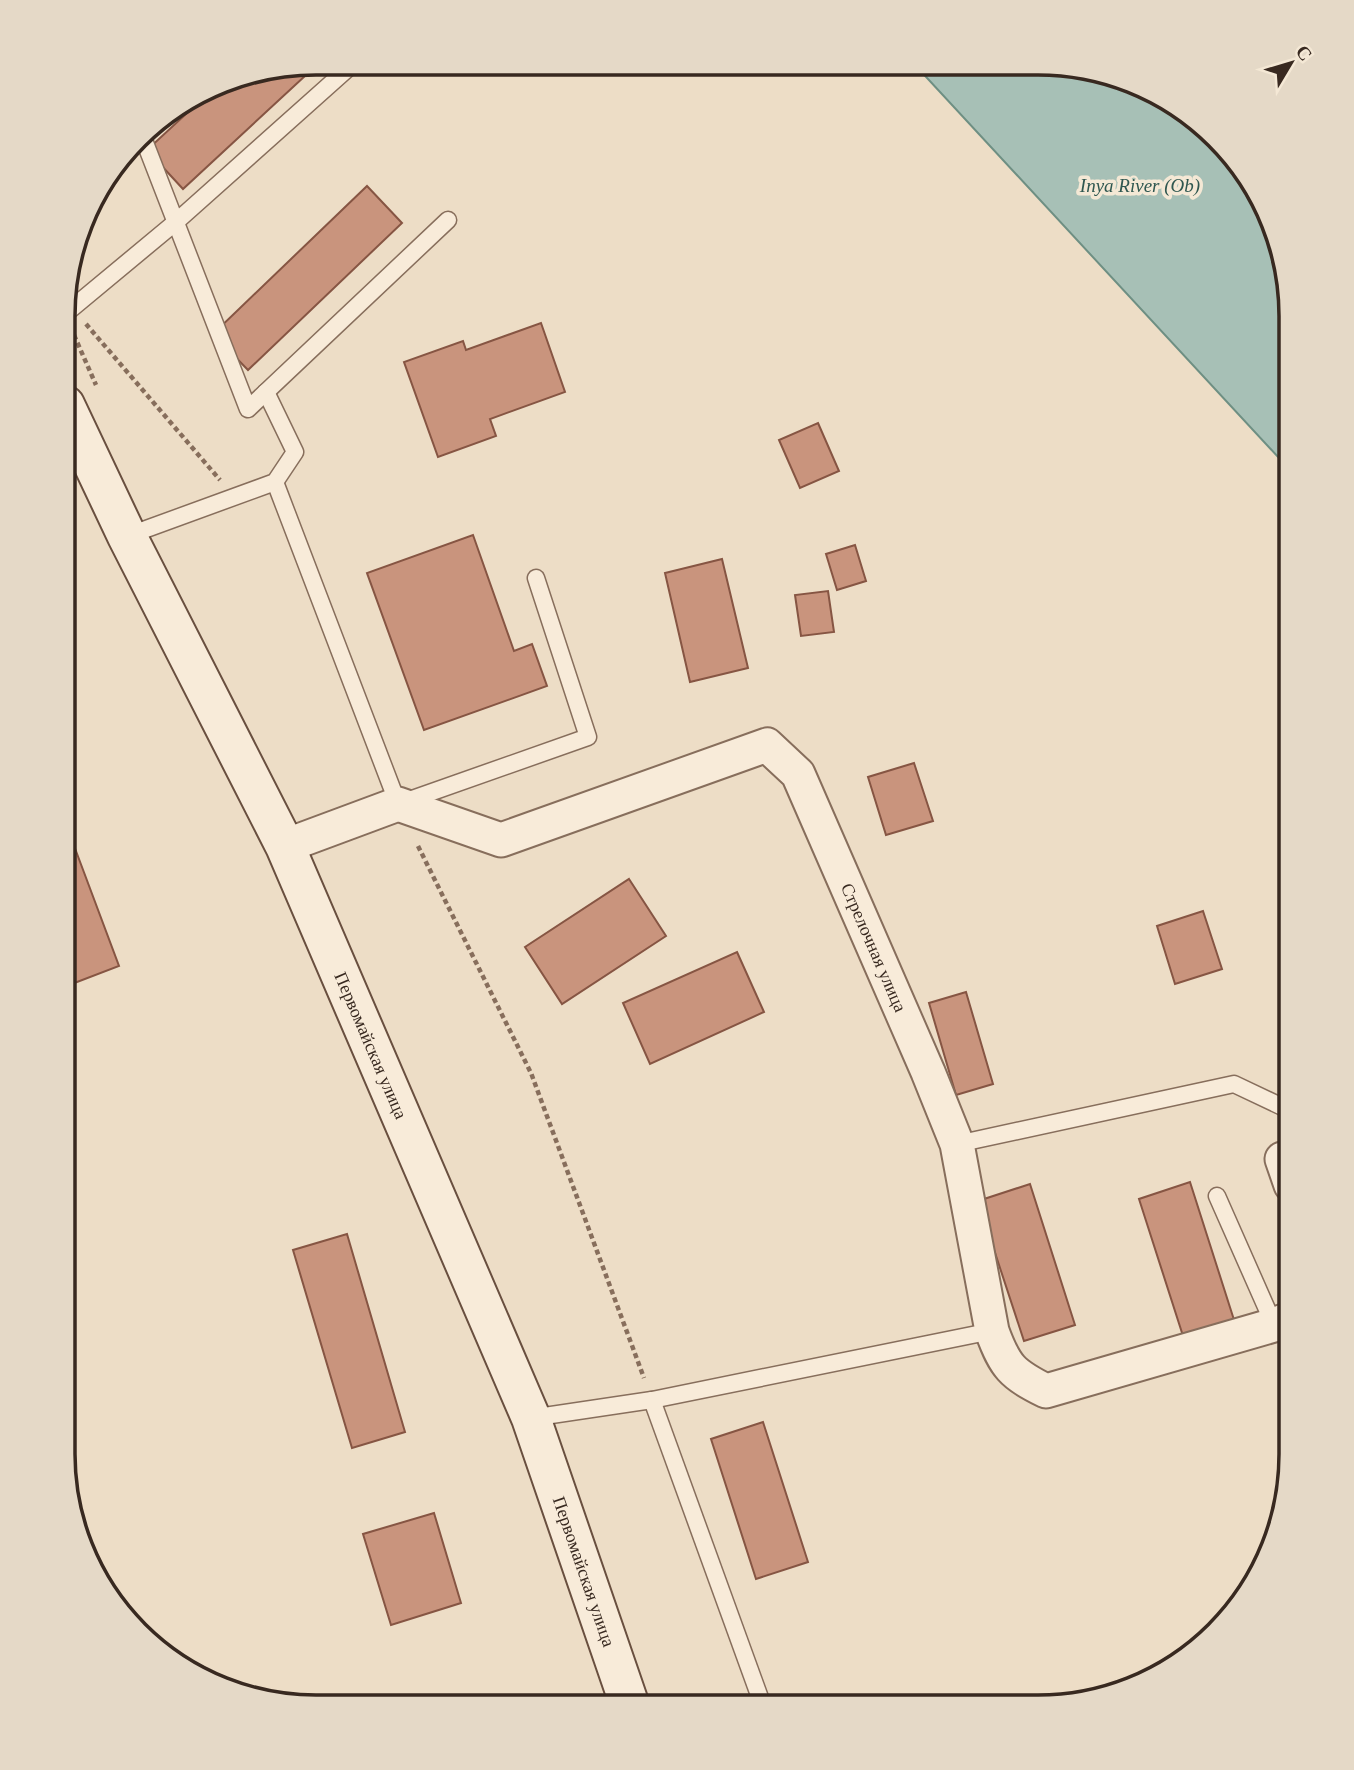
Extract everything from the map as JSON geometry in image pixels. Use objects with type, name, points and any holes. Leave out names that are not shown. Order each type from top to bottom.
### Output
[{"type":"main road","name":"Первомайская улица","points":[[75,426],[127,536],[285,846],[531,1418],[627,1695]]},
{"type":"street","name":"Стрелочная улица","points":[[398,804],[501,840],[767,745],[798,774],[957,1144],[992,1331],[1002,1358],[1022,1379],[1046,1391],[1278,1323]]},
{"type":"street","points":[[285,846],[398,804]]},
{"type":"lane","points":[[76,305],[177,221],[341,75]]},
{"type":"lane","points":[[146,146],[248,409],[448,220]]},
{"type":"lane","points":[[127,536],[275,482],[295,453],[266,392]]},
{"type":"lane","points":[[275,482],[398,804],[588,737],[536,578]]},
{"type":"lane","points":[[957,1144],[1234,1084],[1278,1105]]},
{"type":"lane","points":[[1217,1196],[1278,1315]]},
{"type":"lane","points":[[531,1418],[652,1400],[992,1331]]},
{"type":"lane","points":[[652,1400],[759,1695]]},
{"type":"path","points":[[75,318],[235,497]]},
{"type":"path","points":[[398,804],[531,1073],[652,1400]]},
{"type":"water","name":"Inya River (Ob)","points":[[924,75],[1038,75],[1100,83],[1158,107],[1185,125],[1208,146],[1229,169],[1254,209],[1274,269],[1279,316],[1279,458]]},
{"type":"building","points":[[305,76],[183,189],[147,150],[196,107],[254,83]]},
{"type":"building","points":[[367,186],[402,223],[248,370],[213,334]]},
{"type":"building","points":[[541,323],[565,392],[490,419],[496,436],[438,457],[404,362],[463,341],[466,350]]},
{"type":"building","points":[[818,423],[839,471],[800,488],[779,440]]},
{"type":"building","points":[[473,535],[514,651],[532,644],[547,686],[424,730],[367,573]]},
{"type":"building","points":[[855,545],[866,581],[837,590],[826,554]]},
{"type":"building","points":[[722,559],[748,668],[690,682],[665,573]]},
{"type":"building","points":[[828,591],[834,632],[801,636],[795,595]]},
{"type":"building","points":[[914,763],[933,821],[886,835],[868,777]]},
{"type":"building","points":[[75,848],[119,966],[75,983]]},
{"type":"building","points":[[629,879],[666,936],[562,1004],[525,947]]},
{"type":"building","points":[[1203,911],[1222,969],[1175,984],[1157,926]]},
{"type":"building","points":[[737,952],[764,1012],[650,1064],[623,1003]]},
{"type":"building","points":[[966,992],[993,1084],[956,1095],[929,1003]]},
{"type":"building","points":[[1190,1182],[1235,1323],[1184,1339],[1139,1199]]},
{"type":"building","points":[[1030,1184],[1075,1325],[1024,1341],[978,1201]]},
{"type":"building","points":[[347,1234],[405,1432],[352,1448],[293,1250]]},
{"type":"building","points":[[763,1422],[808,1562],[756,1579],[711,1439]]},
{"type":"building","points":[[434,1513],[461,1603],[391,1625],[363,1534]]}]
